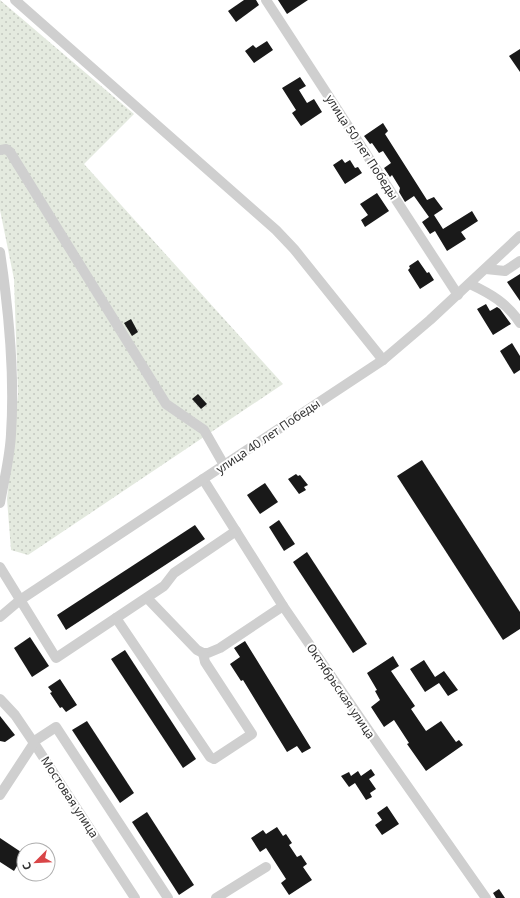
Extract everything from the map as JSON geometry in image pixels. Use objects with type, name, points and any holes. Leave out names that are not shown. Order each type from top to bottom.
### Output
[{"type":"street","points":[[15,0],[276,230],[294,249],[383,360]]},
{"type":"street","name":"улица 50 лет Победы","points":[[266,0],[458,295]]},
{"type":"street","points":[[0,150],[6,149],[10,152],[166,404],[204,430],[224,465]]},
{"type":"street","name":"улица 40 лет Победы","points":[[0,617],[20,600],[204,480],[224,465],[383,360],[458,295],[520,236]]},
{"type":"street","points":[[0,252],[7,296],[12,358],[11,434],[0,503]]},
{"type":"street","points":[[486,269],[505,271],[520,261]]},
{"type":"street","points":[[470,284],[516,309],[520,323]]},
{"type":"street","name":"Октябрьская улица","points":[[204,480],[284,606],[382,750],[486,898]]},
{"type":"street","points":[[0,567],[56,658],[147,598],[164,586],[174,573],[236,531]]},
{"type":"street","points":[[116,618],[210,757],[214,759],[252,734],[205,662],[203,654],[197,650],[147,598]]},
{"type":"street","points":[[203,654],[220,648],[284,606]]},
{"type":"street","name":"Мостовая улица","points":[[0,699],[15,715],[34,742],[135,898]]},
{"type":"street","points":[[0,795],[34,742],[56,727],[168,898]]},
{"type":"street","points":[[216,898],[266,867]]},
{"type":"shaded area","points":[[0,0],[134,114],[84,164],[283,384],[28,555],[11,550],[7,499],[18,394],[14,279],[0,210]]},
{"type":"building","points":[[244,0],[256,0],[259,5],[236,22],[228,11]]},
{"type":"building","points":[[278,0],[308,0],[287,14]]},
{"type":"building","points":[[267,41],[273,50],[254,63],[245,51],[253,45],[256,48]]},
{"type":"building","points":[[520,49],[520,72],[509,56]]},
{"type":"building","points":[[300,77],[306,86],[299,90],[307,103],[314,99],[322,112],[301,126],[292,113],[296,110],[282,88]]},
{"type":"building","points":[[383,123],[388,131],[385,134],[427,200],[434,197],[443,209],[434,215],[443,229],[472,211],[478,221],[461,232],[466,239],[447,251],[435,231],[430,234],[422,222],[429,217],[414,196],[405,202],[399,192],[400,188],[392,175],[390,177],[384,168],[391,163],[383,151],[379,153],[372,143],[370,144],[364,136]]},
{"type":"building","points":[[342,159],[345,163],[350,160],[355,168],[358,167],[362,173],[345,184],[333,165]]},
{"type":"building","points":[[377,193],[389,211],[365,227],[361,220],[368,215],[360,204]]},
{"type":"building","points":[[418,260],[434,280],[420,289],[408,270],[410,268],[409,266]]},
{"type":"building","points":[[520,274],[520,301],[507,282]]},
{"type":"building","points":[[486,304],[490,311],[497,307],[500,309],[511,324],[493,335],[477,309]]},
{"type":"building","points":[[131,319],[138,332],[132,336],[124,323]]},
{"type":"building","points":[[512,343],[520,356],[520,370],[514,374],[500,351]]},
{"type":"building","points":[[198,394],[207,404],[201,409],[192,399]]},
{"type":"building","points":[[422,460],[520,612],[520,629],[503,640],[397,476]]},
{"type":"building","points":[[296,474],[298,476],[300,475],[308,485],[304,487],[306,490],[299,494],[288,479]]},
{"type":"building","points":[[265,483],[278,502],[260,514],[247,495]]},
{"type":"building","points":[[279,520],[295,544],[284,551],[269,527]]},
{"type":"building","points":[[195,525],[205,539],[66,630],[57,615]]},
{"type":"building","points":[[307,552],[367,644],[353,653],[293,562]]},
{"type":"building","points":[[30,637],[49,666],[32,677],[14,648]]},
{"type":"building","points":[[245,641],[311,748],[302,753],[297,746],[287,752],[243,680],[241,681],[230,664],[240,657],[234,648]]},
{"type":"building","points":[[125,650],[196,759],[183,768],[111,659]]},
{"type":"building","points":[[393,656],[399,666],[391,671],[415,706],[411,709],[426,731],[441,721],[456,742],[459,740],[463,745],[426,771],[407,744],[409,743],[394,720],[384,727],[371,707],[380,700],[375,691],[377,690],[367,673]]},
{"type":"building","points":[[424,660],[435,677],[444,671],[458,690],[448,696],[439,683],[425,692],[410,669]]},
{"type":"building","points":[[60,679],[77,705],[66,712],[62,707],[60,708],[50,693],[52,692],[48,687]]},
{"type":"building","points":[[0,716],[15,735],[5,742],[0,741]]},
{"type":"building","points":[[87,721],[134,793],[120,803],[72,730]]},
{"type":"building","points":[[371,769],[375,775],[369,779],[376,789],[370,793],[372,797],[366,800],[355,783],[349,787],[341,776],[349,772],[351,776],[358,771],[361,776]]},
{"type":"building","points":[[387,806],[399,824],[382,835],[375,825],[382,820],[377,813]]},
{"type":"building","points":[[147,812],[194,885],[179,895],[132,822]]},
{"type":"building","points":[[277,827],[283,836],[286,834],[292,843],[289,845],[297,857],[301,855],[307,864],[303,867],[312,880],[289,895],[281,883],[286,879],[266,848],[260,852],[251,838],[263,830],[266,834]]},
{"type":"building","points":[[0,838],[16,849],[16,868],[14,871],[0,862]]},
{"type":"building","points":[[499,889],[505,898],[496,898],[493,893]]}]
